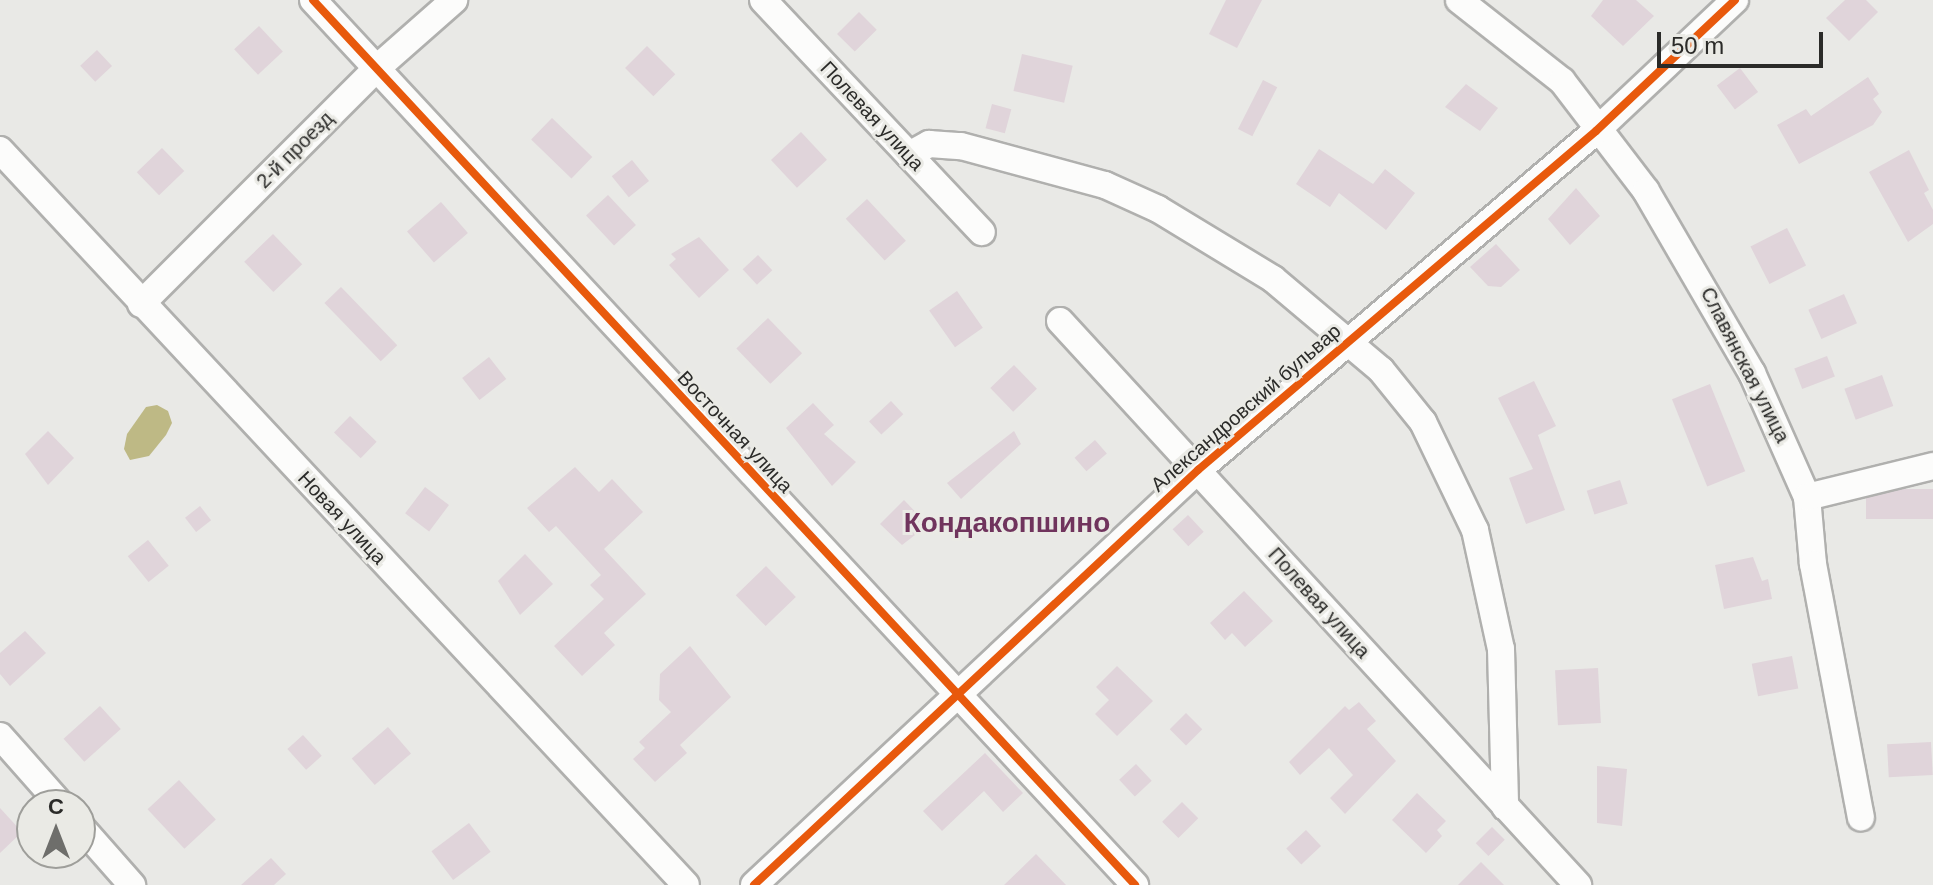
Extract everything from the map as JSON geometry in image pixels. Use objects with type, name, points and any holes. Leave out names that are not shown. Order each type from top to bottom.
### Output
[{"type":"street","name":"Восточная улица","points":[[313,0],[1135,885]]},
{"type":"street","name":"2-й проезд","points":[[141,304],[377,68],[454,0]]},
{"type":"street","name":"Полевая улица","points":[[763,0],[982,232]]},
{"type":"street","name":"Славянская улица","points":[[1459,0],[1562,81],[1596,131],[1646,191],[1709,291],[1752,373],[1807,497],[1813,564],[1861,817]]},
{"type":"street","name":"Александровский бульвар","points":[[754,885],[1198,470],[1343,343],[1596,131],[1735,0]]},
{"type":"street","points":[[909,155],[929,144],[961,146],[1105,185],[1158,209],[1273,279],[1343,343],[1381,370],[1423,422],[1475,530],[1501,649],[1505,807]]},
{"type":"street","name":"Новая улица","points":[[0,150],[686,885]]},
{"type":"street","name":"Полевая улица","points":[[1060,321],[1578,885]]},
{"type":"street","points":[[1807,497],[1933,466]]},
{"type":"street","points":[[0,736],[47,789]]},
{"type":"street","points":[[96,844],[132,885]]},
{"type":"shaded area","points":[[157,405],[168,411],[172,423],[149,456],[130,460],[124,449],[127,434],[146,407]]},
{"type":"building","points":[[1226,0],[1262,0],[1237,48],[1209,34]]},
{"type":"building","points":[[1603,0],[1636,0],[1654,16],[1623,46],[1591,16]]},
{"type":"building","points":[[1845,0],[1866,0],[1878,12],[1849,41],[1826,18]]},
{"type":"building","points":[[859,12],[877,30],[855,52],[837,34]]},
{"type":"building","points":[[259,26],[283,52],[258,75],[234,49]]},
{"type":"building","points":[[647,46],[675,74],[653,96],[625,68]]},
{"type":"building","points":[[97,50],[112,66],[95,82],[80,66]]},
{"type":"building","points":[[1022,54],[1073,66],[1064,103],[1013,91]]},
{"type":"building","points":[[1740,68],[1758,92],[1735,109],[1717,85]]},
{"type":"building","points":[[1868,77],[1879,94],[1873,99],[1882,112],[1873,125],[1799,164],[1777,125],[1806,109],[1811,116]]},
{"type":"building","points":[[1263,80],[1277,87],[1252,136],[1238,129]]},
{"type":"building","points":[[1466,84],[1498,108],[1480,131],[1445,107]]},
{"type":"building","points":[[992,104],[1011,109],[1005,133],[986,128]]},
{"type":"building","points":[[552,118],[592,157],[571,178],[531,140]]},
{"type":"building","points":[[801,132],[827,160],[797,188],[771,160]]},
{"type":"building","points":[[162,148],[184,171],[159,195],[137,172]]},
{"type":"building","points":[[1319,149],[1373,184],[1385,169],[1415,193],[1386,230],[1339,193],[1330,207],[1296,184]]},
{"type":"building","points":[[1909,150],[1929,190],[1924,193],[1933,210],[1933,224],[1908,242],[1869,172]]},
{"type":"building","points":[[632,160],[649,181],[629,197],[612,176]]},
{"type":"building","points":[[1576,188],[1600,216],[1570,245],[1548,219]]},
{"type":"building","points":[[608,195],[636,225],[614,245],[586,215]]},
{"type":"building","points":[[867,199],[906,241],[885,260],[846,219]]},
{"type":"building","points":[[441,202],[468,233],[434,262],[407,232]]},
{"type":"building","points":[[1787,228],[1806,265],[1770,284],[1750,247]]},
{"type":"building","points":[[273,234],[302,264],[273,292],[244,262]]},
{"type":"building","points":[[699,237],[729,270],[699,298],[669,265],[676,259],[671,254]]},
{"type":"building","points":[[1496,244],[1520,270],[1501,287],[1488,286],[1470,267]]},
{"type":"building","points":[[758,255],[772,270],[757,285],[743,269]]},
{"type":"building","points":[[341,287],[397,345],[381,361],[324,303]]},
{"type":"building","points":[[957,291],[983,328],[955,347],[929,311]]},
{"type":"building","points":[[1844,294],[1857,323],[1821,339],[1808,310]]},
{"type":"building","points":[[768,318],[802,353],[770,384],[736,349]]},
{"type":"building","points":[[1827,356],[1835,377],[1802,389],[1794,369]]},
{"type":"building","points":[[489,357],[506,379],[479,400],[462,378]]},
{"type":"building","points":[[1014,365],[1037,389],[1013,412],[990,388]]},
{"type":"building","points":[[1882,375],[1893,406],[1856,420],[1844,389]]},
{"type":"building","points":[[1534,381],[1556,426],[1538,435],[1565,510],[1526,524],[1509,478],[1533,469],[1498,398]]},
{"type":"building","points":[[1710,384],[1745,471],[1707,487],[1672,399]]},
{"type":"building","points":[[891,401],[903,414],[881,435],[869,421]]},
{"type":"building","points":[[813,403],[834,425],[824,434],[856,462],[832,486],[786,428]]},
{"type":"building","points":[[350,416],[377,442],[361,458],[334,433]]},
{"type":"building","points":[[48,431],[74,458],[48,485],[25,454]]},
{"type":"building","points":[[1014,431],[1021,444],[961,499],[947,483]]},
{"type":"building","points":[[1095,440],[1107,454],[1086,471],[1075,458]]},
{"type":"building","points":[[575,467],[599,492],[612,479],[643,512],[604,549],[646,594],[604,633],[615,645],[582,676],[554,646],[604,599],[590,585],[601,575],[556,526],[549,532],[527,508]]},
{"type":"building","points":[[1620,480],[1628,504],[1594,515],[1587,491]]},
{"type":"building","points":[[425,487],[449,505],[429,531],[405,513]]},
{"type":"building","points":[[1866,489],[1933,489],[1933,519],[1866,519]]},
{"type":"building","points":[[904,500],[928,525],[902,545],[880,524]]},
{"type":"building","points":[[200,506],[211,520],[196,532],[185,518]]},
{"type":"building","points":[[1188,515],[1204,532],[1188,546],[1173,529]]},
{"type":"building","points":[[148,540],[169,566],[149,582],[128,556]]},
{"type":"building","points":[[525,554],[553,584],[520,615],[498,581]]},
{"type":"building","points":[[1753,557],[1762,581],[1768,579],[1772,599],[1724,609],[1715,565]]},
{"type":"building","points":[[766,566],[796,597],[766,626],[736,595]]},
{"type":"building","points":[[1244,591],[1273,621],[1245,647],[1232,633],[1225,640],[1210,623]]},
{"type":"building","points":[[25,631],[46,653],[10,686],[0,674],[0,653]]},
{"type":"building","points":[[690,646],[731,697],[680,745],[687,753],[655,782],[633,759],[645,748],[639,742],[671,712],[659,700],[660,674]]},
{"type":"building","points":[[1792,656],[1798,688],[1758,696],[1752,664]]},
{"type":"building","points":[[1117,666],[1153,701],[1117,736],[1095,714],[1109,700],[1096,687]]},
{"type":"building","points":[[1598,668],[1601,723],[1558,725],[1555,670]]},
{"type":"building","points":[[1359,702],[1376,721],[1367,729],[1396,761],[1345,814],[1330,798],[1353,775],[1329,748],[1300,775],[1289,762],[1345,706],[1349,710]]},
{"type":"building","points":[[100,706],[121,729],[84,762],[64,739]]},
{"type":"building","points":[[1186,713],[1202,729],[1186,746],[1170,729]]},
{"type":"building","points":[[388,727],[411,753],[375,785],[352,758]]},
{"type":"building","points":[[303,735],[322,756],[306,770],[287,749]]},
{"type":"building","points":[[1931,742],[1933,775],[1889,777],[1887,744]]},
{"type":"building","points":[[985,753],[1023,793],[1003,812],[984,791],[942,831],[923,811]]},
{"type":"building","points":[[1136,764],[1152,781],[1135,797],[1119,780]]},
{"type":"building","points":[[1597,766],[1627,769],[1622,826],[1597,823]]},
{"type":"building","points":[[179,780],[216,819],[184,849],[148,809]]},
{"type":"building","points":[[1417,793],[1446,821],[1437,830],[1442,836],[1426,853],[1392,820]]},
{"type":"building","points":[[1182,802],[1198,818],[1178,838],[1162,822]]},
{"type":"building","points":[[0,808],[16,825],[16,838],[0,853]]},
{"type":"building","points":[[469,823],[491,852],[453,880],[431,851]]},
{"type":"building","points":[[1492,827],[1505,840],[1488,856],[1476,843]]},
{"type":"building","points":[[1306,830],[1321,846],[1301,865],[1286,848]]},
{"type":"building","points":[[1036,854],[1066,885],[1004,885]]},
{"type":"building","points":[[271,858],[286,874],[274,885],[241,885]]},
{"type":"building","points":[[1481,862],[1504,885],[1458,885]]},
{"type":"cycle path","points":[[313,0],[1135,885]]},
{"type":"cycle path","points":[[754,885],[1198,470],[1596,131],[1735,0]]},
{"type":"district","name":"Кондакопшино","points":[[1007,523]]}]
